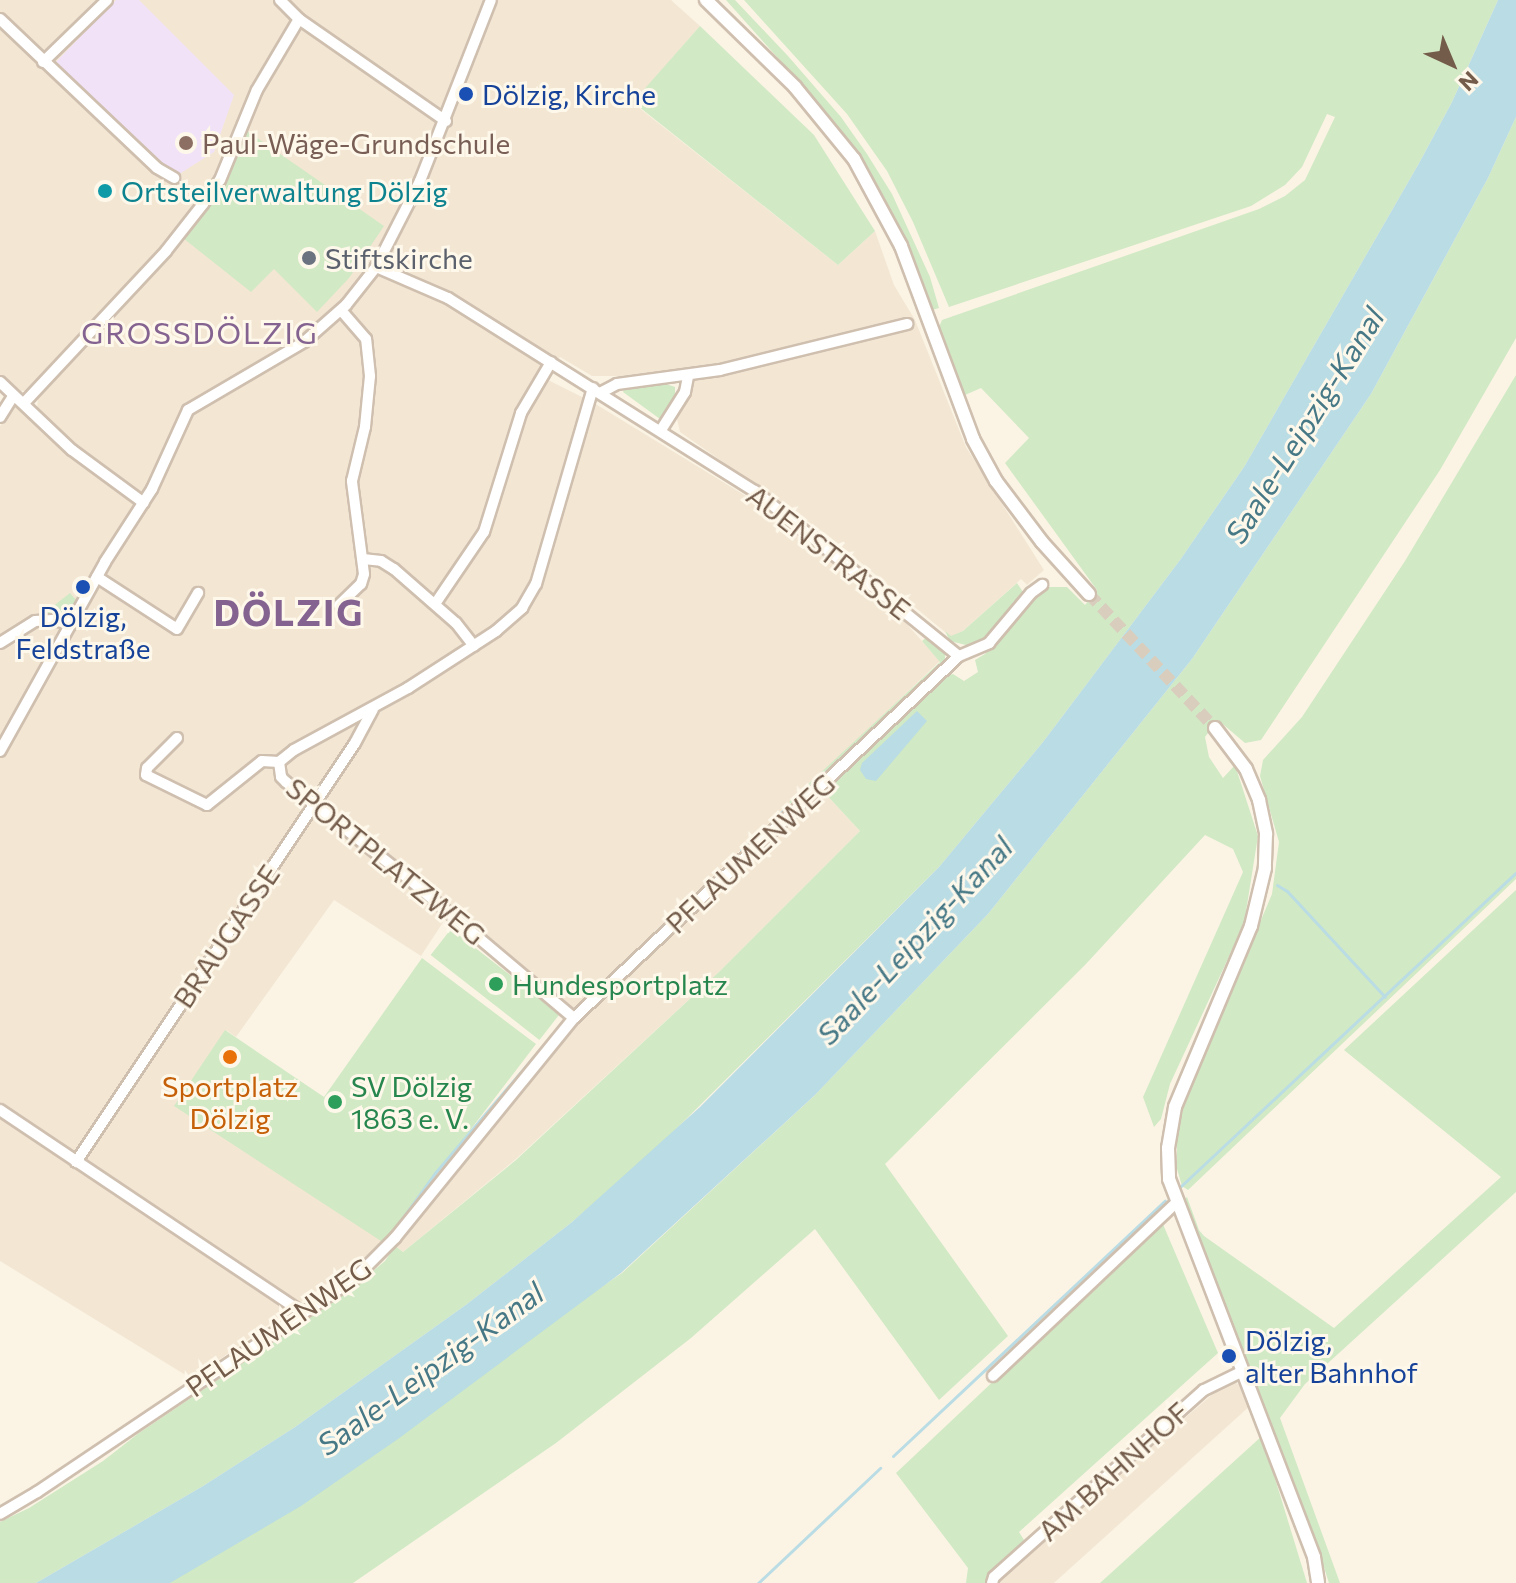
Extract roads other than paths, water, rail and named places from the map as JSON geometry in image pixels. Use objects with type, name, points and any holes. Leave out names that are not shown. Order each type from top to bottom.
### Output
[{"type":"street","points":[[43,62],[107,0]]},
{"type":"street","points":[[280,0],[296,16],[446,121]]},
{"type":"street","points":[[24,403],[166,251],[220,180],[257,90],[296,16],[300,0]]},
{"type":"street","points":[[0,751],[97,577],[144,503],[188,410],[291,351],[341,310],[376,267],[446,121],[491,0]]},
{"type":"street","points":[[706,0],[795,87],[854,159],[901,246],[973,439],[996,481],[1042,542],[1089,594]]},
{"type":"street","points":[[0,19],[157,168],[174,178]]},
{"type":"street","name":"AUENSTRASSE","points":[[376,267],[448,298],[755,491],[959,656]]},
{"type":"street","points":[[339,605],[361,584],[363,559],[352,481],[368,407],[368,349],[360,329],[341,310]]},
{"type":"street","points":[[597,390],[617,384],[688,376],[907,324]]},
{"type":"street","points":[[435,604],[484,532],[521,413],[551,362]]},
{"type":"street","points":[[661,430],[685,392],[688,376]]},
{"type":"street","points":[[0,382],[72,450],[144,503]]},
{"type":"street","name":"BRAUGASSE","points":[[279,762],[294,750],[373,709],[474,646],[515,615],[536,584],[597,390]]},
{"type":"street","points":[[0,417],[13,396]]},
{"type":"street","points":[[363,559],[381,561],[394,569],[435,604],[474,646]]},
{"type":"street","points":[[97,577],[177,629],[198,593]]},
{"type":"street","points":[[959,656],[984,648],[1031,593],[1042,585]]},
{"type":"street","points":[[0,643],[35,621],[72,624]]},
{"type":"street","name":"PFLAUMENWEG","points":[[0,1514],[355,1278],[386,1249],[574,1018],[959,656]]},
{"type":"street","name":"BRAUGASSE","points":[[76,1162],[373,715],[373,709]]},
{"type":"street","points":[[1215,728],[1237,755],[1253,784],[1264,820],[1266,849],[1262,886],[1251,926],[1190,1065],[1172,1120],[1168,1164],[1176,1203],[1314,1557],[1318,1583]]},
{"type":"street","points":[[177,738],[147,768],[146,775],[207,805],[262,761],[279,762]]},
{"type":"street","name":"SPORTPLATZWEG","points":[[279,762],[281,777],[574,1018]]},
{"type":"street","points":[[0,1110],[303,1313]]},
{"type":"street","points":[[993,1376],[1176,1203]]},
{"type":"street","name":"AM BAHNHOF","points":[[992,1583],[994,1577],[1204,1390],[1243,1371]]},
{"type":"water","name":"Saale-Leipzig-Kanal","points":[[1498,0],[1516,0],[1516,117],[1488,178],[1371,394],[1192,659],[988,914],[815,1095],[621,1273],[398,1439],[301,1506],[170,1583],[36,1583],[203,1486],[295,1427],[467,1304],[572,1222],[700,1107],[939,867],[1043,742],[1180,560],[1244,467],[1418,165],[1452,102]]},
{"type":"water","points":[[917,711],[927,721],[876,781],[866,779],[860,770],[862,763]]},
{"type":"waterway","points":[[796,799],[929,677]]},
{"type":"waterway","points":[[772,821],[787,807]]},
{"type":"waterway","points":[[741,850],[764,829]]},
{"type":"waterway","points":[[696,894],[726,866]]},
{"type":"waterway","points":[[1181,1186],[1516,873]]},
{"type":"waterway","points":[[1277,885],[1287,891],[1385,997]]},
{"type":"waterway","points":[[645,942],[678,911]]},
{"type":"waterway","points":[[588,998],[636,950]]},
{"type":"waterway","points":[[389,1237],[435,1173],[559,1027]]},
{"type":"waterway","points":[[893,1456],[1165,1201]]},
{"type":"waterway","points":[[363,1261],[372,1254]]},
{"type":"waterway","points":[[758,1583],[880,1468]]},
{"type":"tunnel","points":[[1089,594],[1215,728]]},
{"type":"place","name":"Dölzig, Kirche","points":[[466,94]]},
{"type":"place","name":"Paul-Wäge-Grundschule","points":[[186,143]]},
{"type":"place","name":"Ortsteilverwaltung Dölzig","points":[[105,191]]},
{"type":"place","name":"Stiftskirche","points":[[309,258]]},
{"type":"place","name":"Dölzig, Feldstraße","points":[[83,587]]},
{"type":"place","name":"Hundesportplatz","points":[[496,984]]},
{"type":"place","name":"Sportplatz Dölzig","points":[[230,1057]]},
{"type":"place","name":"SV Dölzig 1863 e. V.","points":[[335,1102]]},
{"type":"place","name":"Dölzig, alter Bahnhof","points":[[1229,1356]]},
{"type":"district","name":"GROSSDÖLZIG","points":[[200,332]]},
{"type":"district","name":"DÖLZIG","points":[[289,612]]}]
